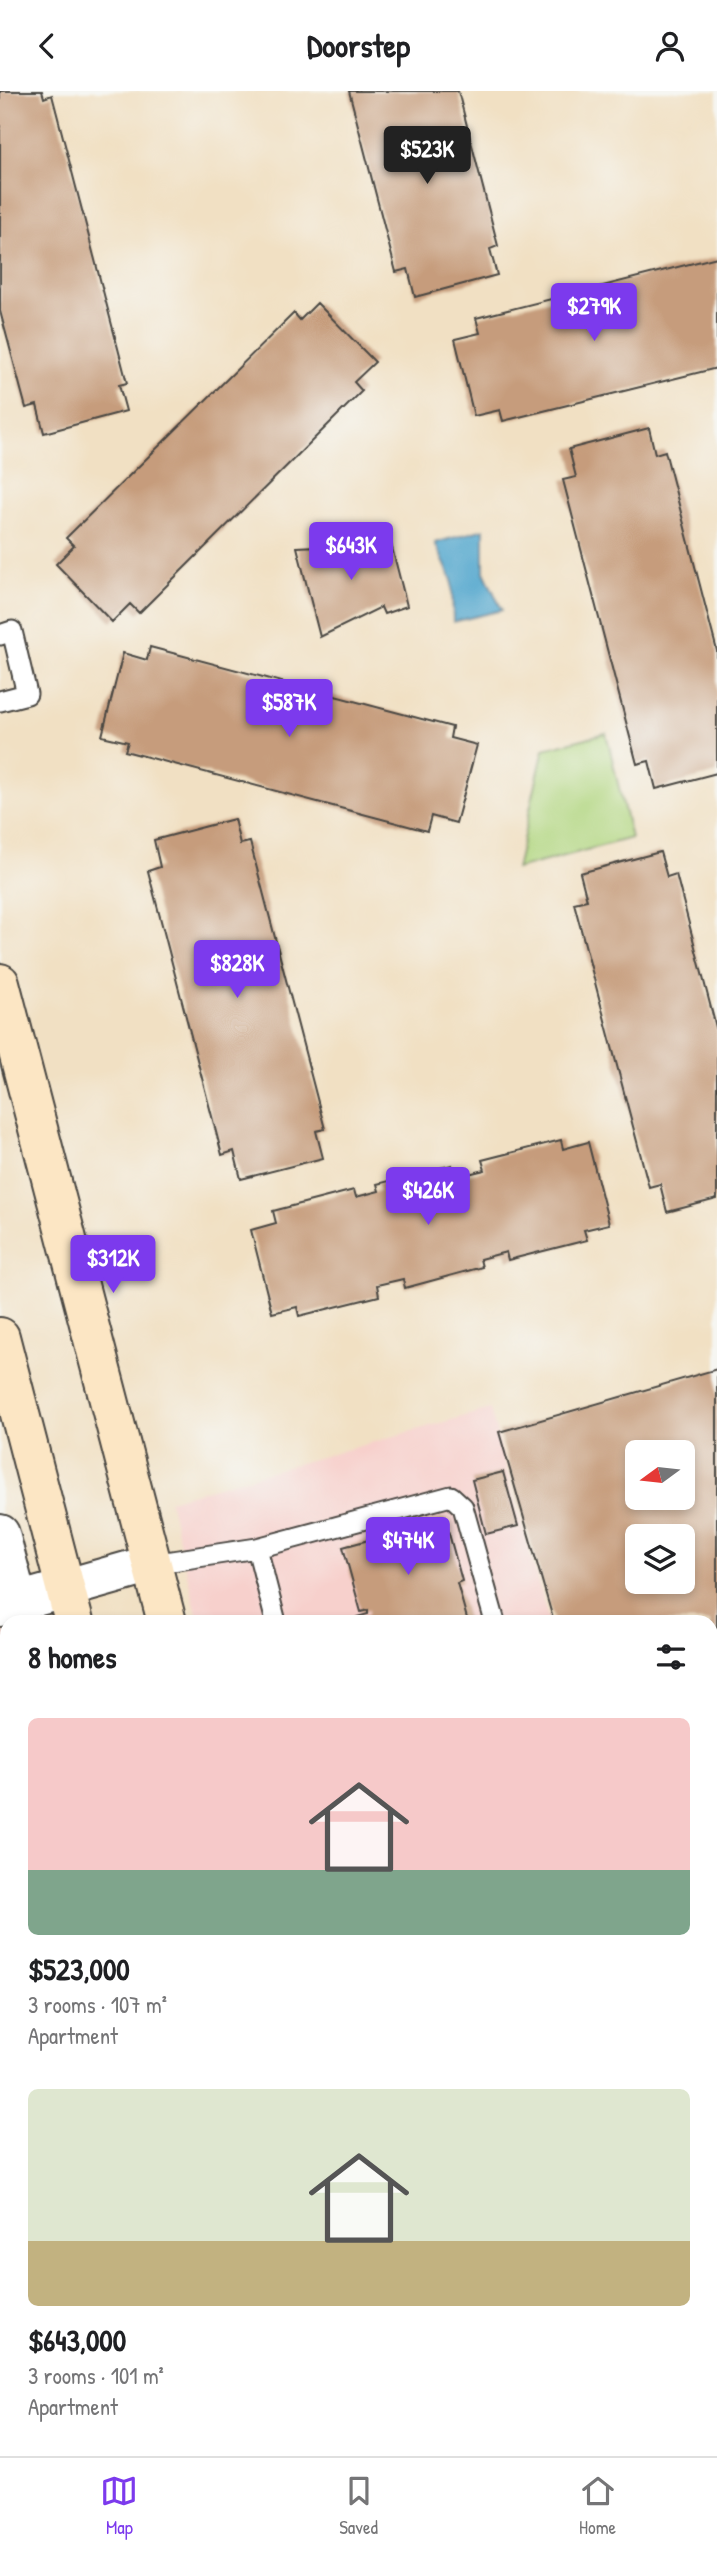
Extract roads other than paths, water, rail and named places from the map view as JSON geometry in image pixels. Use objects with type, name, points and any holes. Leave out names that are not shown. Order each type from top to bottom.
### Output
[{"type":"main road","points":[[0,983],[165,1615]]},
{"type":"main road","points":[[0,1337],[70,1605]]},
{"type":"street","points":[[0,1534],[9,1604],[70,1605],[152,1564]]},
{"type":"lane","points":[[0,701],[27,694],[6,633]]},
{"type":"lane","points":[[152,1564],[257,1548],[452,1496],[463,1507],[493,1615]]},
{"type":"lane","points":[[257,1548],[274,1615]]},
{"type":"water","points":[[484,529],[484,572],[502,610],[453,622],[452,580],[435,543]]}]
